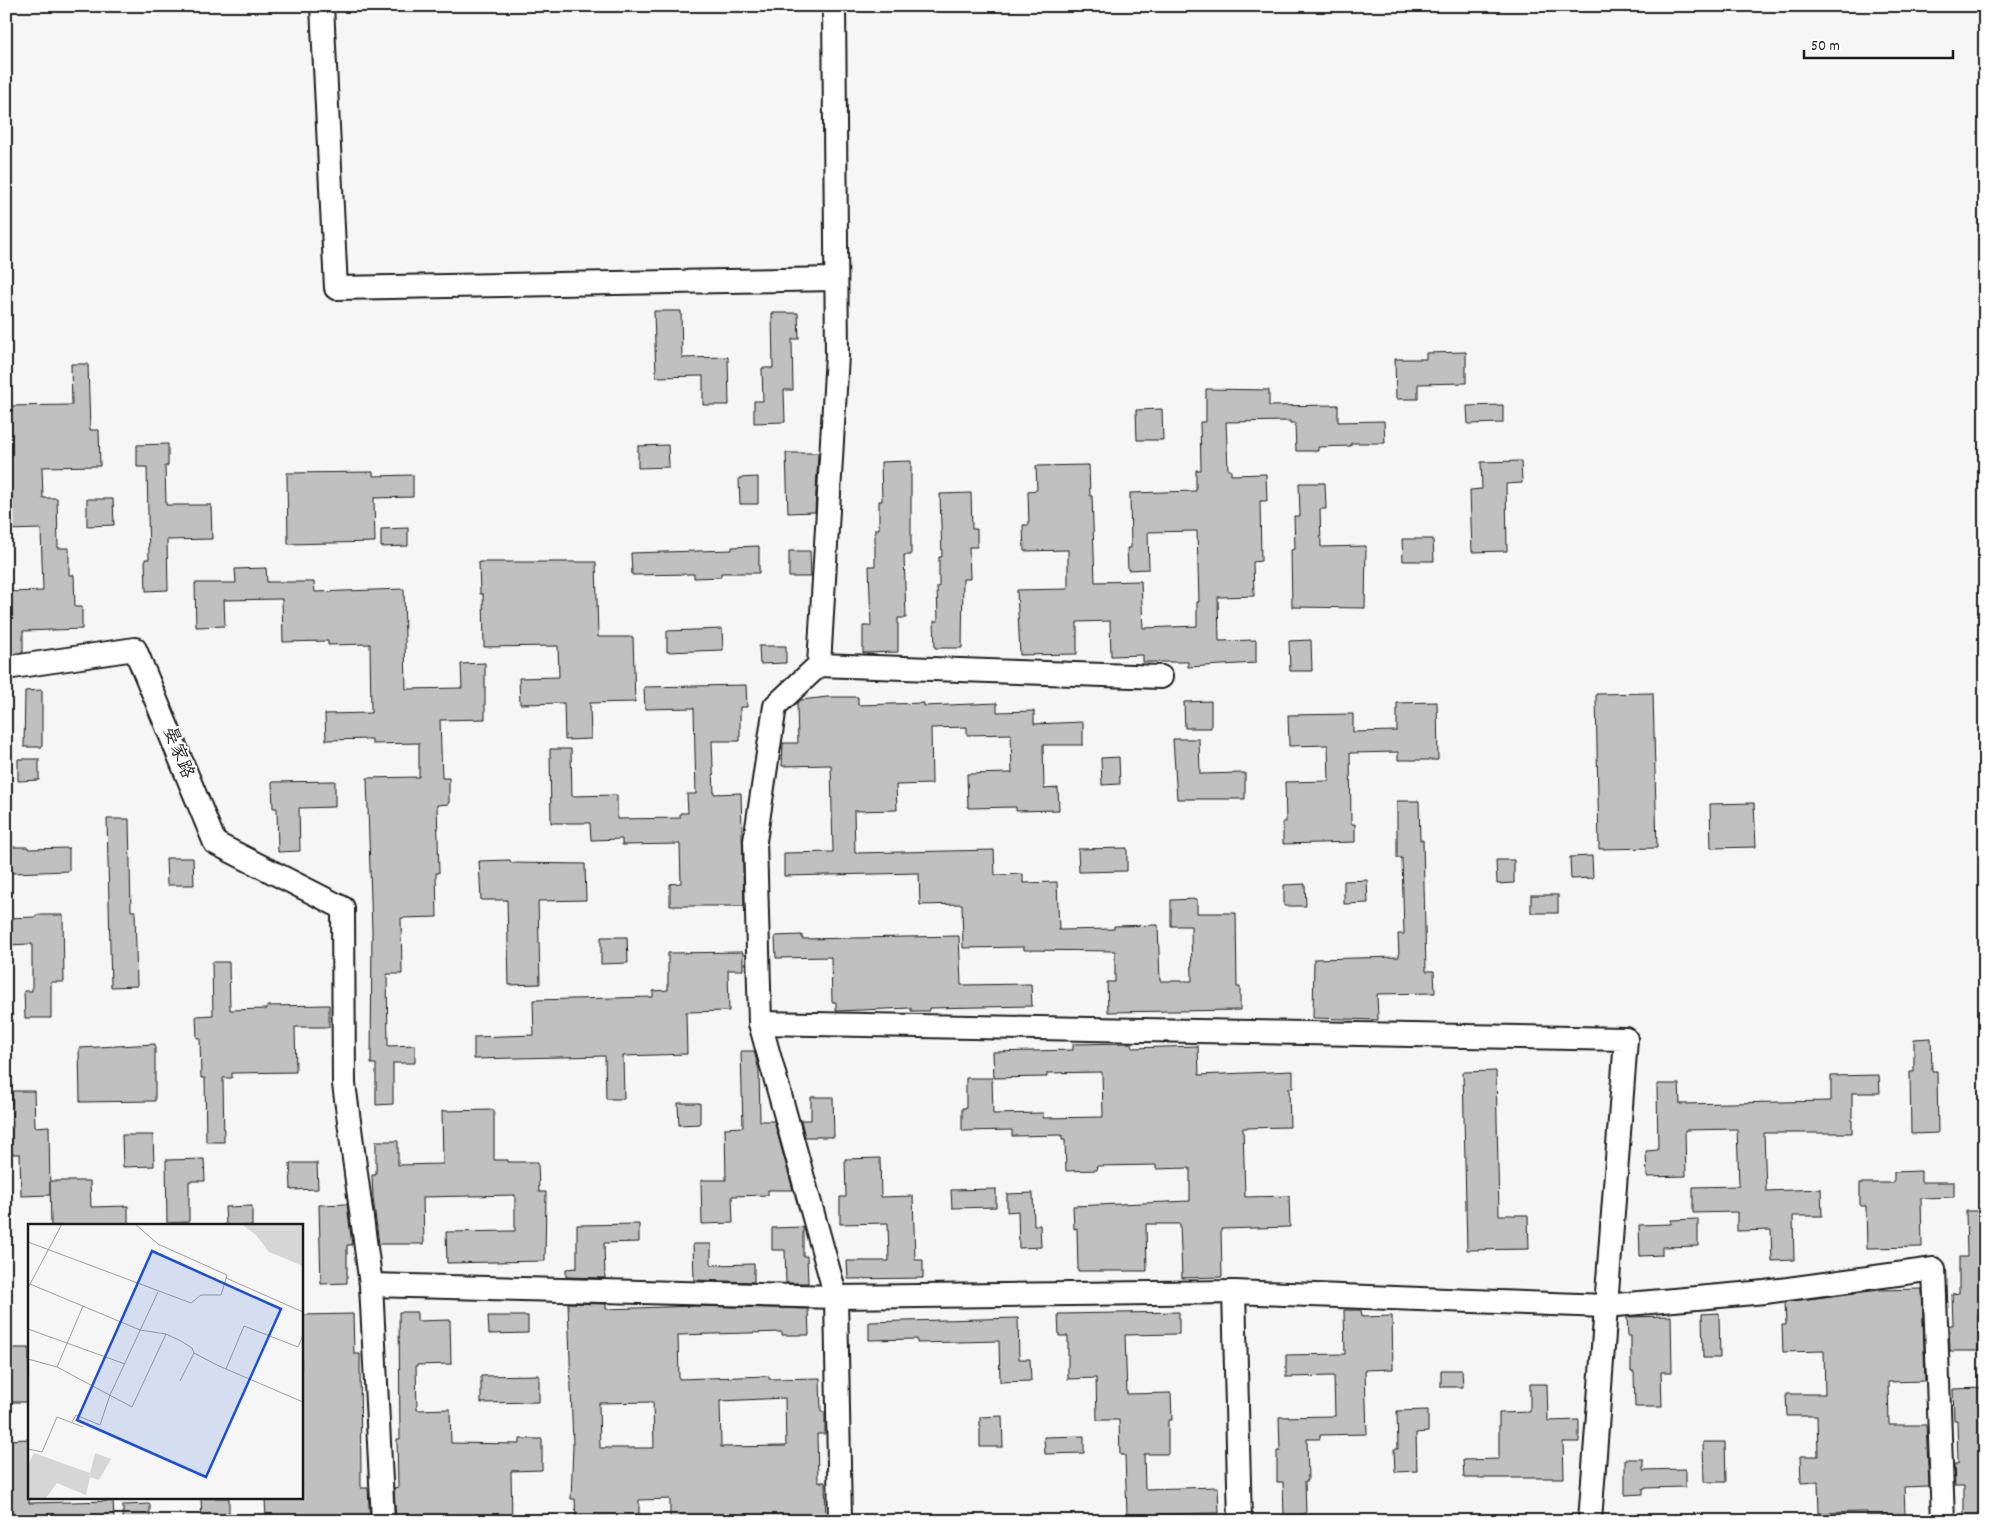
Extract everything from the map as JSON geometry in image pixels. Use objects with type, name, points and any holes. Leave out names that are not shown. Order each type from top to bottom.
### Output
[{"type":"street","points":[[322,6],[336,288],[836,279]]},
{"type":"street","points":[[834,6],[837,355],[819,665],[775,706],[755,841],[760,1023],[836,1297],[840,1521]]},
{"type":"street","name":"晏家路","points":[[6,668],[135,649],[215,843],[343,908],[344,1084],[371,1285]]},
{"type":"street","points":[[819,665],[1161,677]]},
{"type":"street","points":[[760,1023],[1626,1039],[1590,1521]]},
{"type":"street","points":[[383,1521],[371,1285],[836,1297],[1234,1292],[1605,1306],[1765,1292],[1934,1269],[1943,1521]]},
{"type":"street","points":[[1234,1292],[1240,1521]]},
{"type":"building","points":[[654,311],[681,311],[682,358],[728,357],[729,405],[703,405],[703,376],[656,377]]},
{"type":"building","points":[[772,313],[798,313],[799,339],[792,339],[793,390],[784,390],[785,422],[754,423],[754,401],[763,401],[762,368],[773,368]]},
{"type":"building","points":[[1466,352],[1466,383],[1418,384],[1418,399],[1396,399],[1395,359],[1426,359],[1426,353]]},
{"type":"building","points":[[71,364],[88,364],[90,430],[99,430],[100,466],[42,467],[43,498],[57,498],[58,548],[69,548],[69,575],[74,575],[75,607],[82,607],[82,629],[23,631],[23,652],[6,655],[6,592],[43,591],[41,529],[6,530],[6,406],[72,405]]},
{"type":"building","points":[[1206,389],[1269,390],[1269,406],[1338,405],[1338,422],[1384,421],[1385,443],[1351,443],[1351,446],[1318,447],[1318,451],[1296,451],[1295,423],[1290,423],[1290,421],[1226,422],[1228,470],[1231,470],[1231,475],[1266,474],[1267,501],[1260,501],[1261,561],[1253,562],[1254,596],[1218,597],[1219,641],[1256,640],[1256,663],[1188,667],[1188,662],[1143,662],[1143,655],[1111,656],[1110,621],[1077,622],[1077,654],[1020,655],[1017,590],[1068,589],[1068,550],[1024,551],[1023,525],[1029,525],[1028,491],[1037,490],[1036,466],[1089,465],[1095,582],[1141,581],[1143,628],[1197,626],[1197,602],[1199,602],[1197,531],[1148,532],[1149,569],[1128,570],[1127,548],[1131,548],[1130,493],[1196,491],[1196,470],[1201,470],[1200,422],[1206,422]]},
{"type":"building","points":[[1503,405],[1503,423],[1468,424],[1467,406]]},
{"type":"building","points":[[1162,409],[1163,440],[1137,440],[1136,410]]},
{"type":"building","points":[[168,444],[168,466],[165,466],[166,505],[211,505],[212,539],[167,540],[168,590],[146,591],[145,559],[149,559],[147,467],[137,467],[137,445]]},
{"type":"building","points":[[668,445],[669,467],[638,468],[638,446]]},
{"type":"building","points":[[786,453],[818,453],[815,512],[788,513]]},
{"type":"building","points":[[911,461],[911,555],[904,555],[906,618],[898,618],[898,652],[863,653],[863,626],[871,626],[869,566],[875,566],[875,529],[879,529],[879,501],[882,501],[881,462]]},
{"type":"building","points":[[1521,461],[1522,483],[1506,484],[1507,551],[1472,552],[1470,490],[1482,489],[1481,462]]},
{"type":"building","points":[[373,472],[373,476],[413,475],[413,497],[374,498],[375,542],[288,544],[287,473]]},
{"type":"building","points":[[758,477],[758,504],[740,504],[739,478]]},
{"type":"building","points":[[1299,483],[1325,483],[1326,509],[1320,509],[1321,547],[1366,546],[1365,608],[1292,607],[1291,550],[1295,549],[1294,516],[1300,516]]},
{"type":"building","points":[[971,493],[972,529],[977,529],[977,547],[969,547],[970,579],[963,579],[962,648],[935,648],[934,621],[938,621],[937,587],[939,587],[939,557],[942,557],[940,494]]},
{"type":"building","points":[[87,499],[113,499],[114,525],[87,526]]},
{"type":"building","points":[[408,528],[408,546],[381,547],[381,529]]},
{"type":"building","points":[[1402,539],[1433,539],[1434,561],[1403,561]]},
{"type":"building","points":[[759,546],[759,573],[721,573],[721,577],[694,578],[694,574],[632,575],[631,553],[732,550],[732,547]]},
{"type":"building","points":[[789,551],[810,551],[811,577],[789,577]]},
{"type":"building","points":[[479,562],[596,562],[598,637],[633,637],[635,702],[590,703],[591,739],[565,740],[564,703],[520,704],[519,678],[559,677],[558,646],[484,647],[483,594],[480,594]]},
{"type":"building","points":[[266,568],[267,582],[314,582],[315,592],[404,589],[406,689],[462,688],[461,664],[485,663],[485,719],[440,720],[442,778],[449,778],[449,804],[437,805],[439,873],[436,873],[437,917],[401,918],[402,974],[387,974],[388,1046],[415,1045],[415,1063],[393,1063],[393,1104],[376,1105],[376,1064],[371,1064],[372,930],[367,778],[419,777],[419,743],[372,744],[372,739],[326,740],[325,714],[371,713],[370,644],[328,645],[328,641],[283,642],[282,599],[224,600],[225,626],[196,627],[195,583],[236,583],[235,569]]},
{"type":"building","points":[[722,629],[723,650],[667,652],[667,631]]},
{"type":"building","points":[[1311,640],[1312,671],[1290,671],[1289,641]]},
{"type":"building","points":[[759,646],[786,646],[786,663],[760,664]]},
{"type":"building","points":[[746,685],[747,707],[740,707],[740,741],[712,741],[714,794],[741,793],[744,906],[670,906],[670,884],[681,883],[680,844],[622,845],[622,839],[591,840],[590,823],[551,823],[550,749],[571,749],[572,796],[617,795],[617,819],[680,818],[680,813],[688,813],[687,794],[696,794],[694,708],[645,709],[644,687]]},
{"type":"building","points":[[42,690],[42,747],[24,747],[25,691]]},
{"type":"building","points":[[1653,693],[1657,848],[1599,849],[1596,694]]},
{"type":"building","points":[[827,697],[858,697],[858,705],[924,703],[924,706],[997,703],[997,712],[1034,711],[1034,724],[1083,722],[1083,745],[1043,745],[1044,789],[1058,788],[1059,810],[1016,811],[1016,807],[968,808],[967,774],[1012,773],[1011,734],[967,735],[967,727],[931,728],[932,784],[896,785],[897,810],[854,811],[855,853],[994,850],[995,875],[1023,874],[1023,883],[1057,882],[1059,930],[1114,929],[1114,926],[1158,925],[1160,981],[1192,981],[1191,926],[1171,926],[1171,900],[1197,899],[1197,913],[1236,913],[1237,987],[1240,987],[1240,1010],[1108,1012],[1107,982],[1115,982],[1115,951],[1024,950],[1024,947],[963,948],[962,904],[920,905],[919,873],[784,876],[784,853],[833,852],[831,765],[782,766],[783,743],[798,743],[797,703],[801,700]]},
{"type":"building","points":[[1211,701],[1211,728],[1185,728],[1184,702]]},
{"type":"building","points":[[1437,702],[1438,760],[1398,760],[1398,752],[1350,753],[1351,824],[1355,824],[1355,842],[1283,844],[1283,822],[1286,822],[1285,782],[1329,781],[1328,745],[1289,746],[1288,715],[1353,714],[1353,732],[1397,731],[1397,703]]},
{"type":"building","points":[[1173,739],[1199,739],[1200,774],[1245,773],[1245,799],[1177,799]]},
{"type":"building","points":[[1119,757],[1120,784],[1102,785],[1101,758]]},
{"type":"building","points":[[18,759],[39,759],[39,780],[18,781]]},
{"type":"building","points":[[335,781],[335,807],[299,808],[300,851],[278,852],[277,808],[273,808],[272,782]]},
{"type":"building","points":[[1397,801],[1419,801],[1420,840],[1423,840],[1426,971],[1434,971],[1435,993],[1377,994],[1378,1020],[1313,1018],[1314,959],[1399,957],[1398,934],[1404,934],[1402,858],[1397,858]]},
{"type":"building","points":[[1754,803],[1756,847],[1711,848],[1710,804]]},
{"type":"building","points":[[107,819],[129,819],[131,911],[135,911],[137,986],[111,987]]},
{"type":"building","points":[[10,847],[28,847],[28,849],[69,848],[69,871],[11,873]]},
{"type":"building","points":[[1127,848],[1127,871],[1079,872],[1078,849]]},
{"type":"building","points":[[1592,856],[1593,878],[1571,879],[1570,857]]},
{"type":"building","points":[[166,858],[193,858],[194,885],[167,885]]},
{"type":"building","points":[[510,860],[511,863],[585,864],[586,900],[538,901],[540,984],[509,985],[507,900],[481,900],[479,861]]},
{"type":"building","points":[[1496,860],[1514,860],[1514,883],[1497,884]]},
{"type":"building","points":[[1367,880],[1368,903],[1344,904],[1344,881]]},
{"type":"building","points":[[1305,884],[1306,906],[1284,906],[1284,885]]},
{"type":"building","points":[[1531,895],[1558,895],[1558,913],[1531,913]]},
{"type":"building","points":[[36,915],[63,915],[64,982],[51,982],[51,1018],[25,1018],[24,991],[32,991],[32,944],[6,945],[6,918],[36,917]]},
{"type":"building","points":[[802,935],[802,939],[959,936],[961,985],[1031,984],[1032,1006],[929,1008],[929,1011],[911,1011],[911,1008],[836,1011],[836,1002],[832,1002],[831,957],[776,958],[775,936]]},
{"type":"building","points":[[601,937],[627,937],[628,963],[601,964]]},
{"type":"building","points":[[743,952],[743,970],[728,970],[729,1011],[686,1012],[687,1054],[623,1056],[624,1099],[606,1099],[605,1056],[474,1059],[474,1037],[534,1035],[533,1000],[653,997],[653,991],[668,990],[668,953]]},
{"type":"building","points":[[212,962],[229,962],[230,1010],[267,1009],[267,1006],[329,1005],[329,1027],[295,1027],[296,1072],[232,1073],[232,1078],[223,1078],[224,1142],[206,1142],[205,1078],[201,1078],[200,1038],[197,1038],[196,1016],[213,1015]]},
{"type":"building","points":[[1931,1038],[1932,1071],[1937,1071],[1938,1133],[1911,1134],[1910,1072],[1914,1072],[1914,1039]]},
{"type":"building","points":[[1131,1043],[1132,1048],[1198,1046],[1199,1075],[1293,1071],[1293,1088],[1289,1088],[1290,1127],[1243,1128],[1245,1197],[1289,1196],[1290,1227],[1221,1229],[1222,1277],[1182,1278],[1180,1224],[1146,1224],[1147,1271],[1078,1271],[1077,1228],[1074,1229],[1073,1206],[1190,1201],[1190,1168],[1156,1169],[1156,1165],[1096,1166],[1097,1170],[1066,1171],[1065,1140],[1062,1140],[1062,1135],[1012,1136],[1012,1130],[962,1131],[962,1108],[966,1108],[966,1078],[992,1078],[993,1114],[1043,1113],[1043,1118],[1103,1117],[1102,1072],[1047,1073],[1047,1077],[994,1078],[993,1052],[1073,1050],[1073,1044]]},
{"type":"building","points":[[155,1044],[155,1101],[80,1102],[79,1048]]},
{"type":"building","points":[[741,1051],[754,1051],[759,1070],[760,1121],[774,1121],[793,1190],[768,1190],[768,1195],[732,1196],[733,1223],[702,1224],[701,1180],[726,1180],[725,1128],[743,1127]]},
{"type":"building","points":[[1496,1071],[1499,1215],[1528,1215],[1529,1249],[1467,1250],[1463,1072]]},
{"type":"building","points":[[1879,1075],[1880,1093],[1852,1093],[1852,1133],[1764,1133],[1766,1191],[1821,1189],[1822,1216],[1793,1216],[1794,1260],[1772,1261],[1771,1230],[1737,1231],[1737,1212],[1693,1213],[1693,1187],[1739,1186],[1737,1129],[1685,1130],[1686,1176],[1647,1177],[1646,1151],[1658,1150],[1657,1084],[1679,1084],[1680,1104],[1831,1101],[1831,1076]]},
{"type":"building","points":[[12,1091],[34,1091],[35,1127],[49,1126],[50,1195],[21,1196],[20,1154],[6,1154],[6,1127],[13,1127]]},
{"type":"building","points":[[811,1097],[833,1097],[834,1137],[805,1137],[801,1120],[811,1120]]},
{"type":"building","points":[[678,1103],[700,1103],[700,1124],[679,1125]]},
{"type":"building","points":[[494,1110],[494,1160],[538,1162],[539,1192],[546,1192],[545,1261],[447,1263],[446,1232],[515,1231],[515,1195],[423,1197],[424,1244],[379,1244],[372,1175],[376,1175],[376,1141],[398,1141],[398,1165],[443,1164],[442,1111]]},
{"type":"building","points":[[122,1135],[153,1135],[154,1166],[123,1167]]},
{"type":"building","points":[[880,1158],[881,1197],[913,1196],[915,1260],[923,1260],[923,1278],[848,1279],[847,1261],[889,1261],[888,1223],[840,1224],[840,1197],[846,1197],[845,1159]]},
{"type":"building","points":[[204,1159],[205,1181],[189,1181],[189,1222],[167,1223],[166,1160]]},
{"type":"building","points":[[290,1163],[317,1163],[318,1189],[291,1190]]},
{"type":"building","points":[[1921,1171],[1921,1182],[1954,1182],[1954,1197],[1921,1198],[1922,1247],[1867,1248],[1866,1206],[1860,1206],[1860,1183],[1894,1183],[1894,1172]]},
{"type":"building","points":[[50,1181],[90,1181],[91,1207],[128,1206],[128,1224],[51,1224]]},
{"type":"building","points":[[996,1189],[996,1207],[952,1208],[951,1190]]},
{"type":"building","points":[[1033,1193],[1034,1225],[1040,1225],[1041,1247],[1019,1248],[1018,1211],[1007,1212],[1007,1194]]},
{"type":"building","points":[[347,1204],[352,1245],[347,1245],[347,1283],[321,1284],[319,1205]]},
{"type":"building","points":[[252,1206],[252,1224],[226,1224],[225,1207]]},
{"type":"building","points":[[1966,1211],[1985,1211],[1985,1315],[1978,1315],[1979,1351],[1950,1351],[1949,1325],[1953,1325],[1952,1294],[1959,1293],[1959,1257],[1967,1257]]},
{"type":"building","points":[[1698,1219],[1698,1246],[1662,1247],[1662,1255],[1640,1256],[1639,1225],[1671,1224],[1671,1220]]},
{"type":"building","points":[[639,1224],[639,1242],[604,1243],[605,1278],[566,1277],[566,1269],[577,1268],[577,1225]]},
{"type":"building","points":[[803,1227],[803,1256],[807,1256],[808,1283],[786,1283],[785,1250],[772,1250],[772,1228]]},
{"type":"building","points":[[693,1244],[711,1244],[711,1265],[754,1264],[754,1282],[694,1280]]},
{"type":"building","points":[[1922,1289],[1925,1381],[1888,1382],[1889,1425],[1926,1425],[1929,1486],[1904,1487],[1905,1515],[1867,1516],[1867,1512],[1819,1513],[1818,1482],[1801,1483],[1800,1456],[1818,1456],[1817,1416],[1787,1416],[1786,1394],[1825,1394],[1824,1351],[1783,1352],[1782,1325],[1786,1325],[1785,1302],[1879,1290]]},
{"type":"building","points":[[568,1303],[606,1304],[606,1309],[694,1306],[808,1309],[809,1335],[782,1335],[782,1332],[678,1335],[679,1379],[769,1376],[769,1379],[820,1378],[821,1412],[825,1412],[825,1434],[817,1434],[818,1482],[825,1482],[826,1521],[670,1521],[670,1499],[639,1500],[639,1521],[576,1521],[575,1499],[571,1499],[573,1446]],"holes":[[[785,1398],[786,1446],[721,1447],[720,1401]],[[653,1402],[654,1448],[600,1448],[599,1403]]]},
{"type":"building","points":[[1344,1310],[1361,1310],[1362,1317],[1392,1316],[1393,1369],[1365,1370],[1367,1434],[1320,1435],[1320,1439],[1307,1439],[1308,1481],[1305,1481],[1306,1514],[1284,1515],[1283,1482],[1277,1482],[1277,1451],[1280,1451],[1279,1417],[1335,1416],[1334,1376],[1286,1377],[1286,1355],[1345,1354]]},
{"type":"building","points":[[399,1312],[417,1312],[417,1321],[450,1320],[451,1364],[416,1365],[417,1410],[450,1409],[451,1443],[520,1444],[520,1439],[542,1439],[542,1470],[511,1471],[512,1521],[396,1521],[394,1488],[398,1487],[397,1439],[400,1439]]},
{"type":"building","points":[[1179,1312],[1179,1334],[1125,1335],[1127,1394],[1171,1393],[1172,1420],[1168,1420],[1168,1454],[1144,1454],[1145,1489],[1218,1487],[1219,1513],[1127,1515],[1125,1455],[1120,1455],[1119,1420],[1097,1420],[1096,1378],[1068,1379],[1068,1336],[1059,1336],[1058,1314]]},
{"type":"building","points":[[1719,1313],[1720,1358],[1703,1358],[1702,1314]]},
{"type":"building","points":[[353,1314],[354,1354],[360,1354],[361,1488],[368,1488],[370,1521],[266,1521],[265,1500],[302,1500],[302,1315]]},
{"type":"building","points":[[488,1316],[528,1316],[528,1333],[489,1334]]},
{"type":"building","points":[[1671,1316],[1672,1372],[1661,1372],[1662,1407],[1635,1407],[1634,1372],[1631,1372],[1631,1336],[1628,1336],[1627,1317]]},
{"type":"building","points":[[1018,1318],[1019,1359],[1030,1359],[1031,1381],[1000,1382],[999,1341],[917,1343],[917,1339],[869,1340],[869,1322]]},
{"type":"building","points":[[6,1348],[28,1348],[28,1402],[6,1402]]},
{"type":"building","points":[[1441,1370],[1462,1370],[1463,1387],[1441,1387]]},
{"type":"building","points":[[539,1375],[539,1402],[481,1403],[481,1376]]},
{"type":"building","points":[[1530,1384],[1547,1384],[1548,1421],[1579,1420],[1579,1442],[1563,1442],[1564,1478],[1464,1478],[1463,1460],[1499,1459],[1499,1413],[1530,1412]]},
{"type":"building","points":[[1985,1388],[1985,1419],[1980,1419],[1981,1521],[1964,1521],[1964,1486],[1955,1486],[1954,1464],[1958,1464],[1957,1420],[1954,1420],[1953,1389]]},
{"type":"building","points":[[1428,1410],[1428,1432],[1416,1433],[1417,1471],[1395,1472],[1394,1449],[1398,1449],[1397,1411]]},
{"type":"building","points":[[1002,1416],[1003,1447],[980,1447],[980,1417]]},
{"type":"building","points":[[1084,1436],[1084,1453],[1045,1454],[1044,1437]]},
{"type":"building","points":[[28,1439],[29,1503],[113,1501],[114,1520],[6,1521],[6,1440]]},
{"type":"building","points":[[1703,1442],[1725,1442],[1726,1482],[1704,1482]]},
{"type":"building","points":[[1625,1459],[1643,1459],[1643,1470],[1685,1469],[1685,1487],[1643,1488],[1643,1494],[1625,1495]]},
{"type":"building","points":[[201,1500],[229,1500],[229,1521],[202,1521]]},
{"type":"building","points":[[150,1504],[150,1521],[123,1521],[123,1505]]}]
